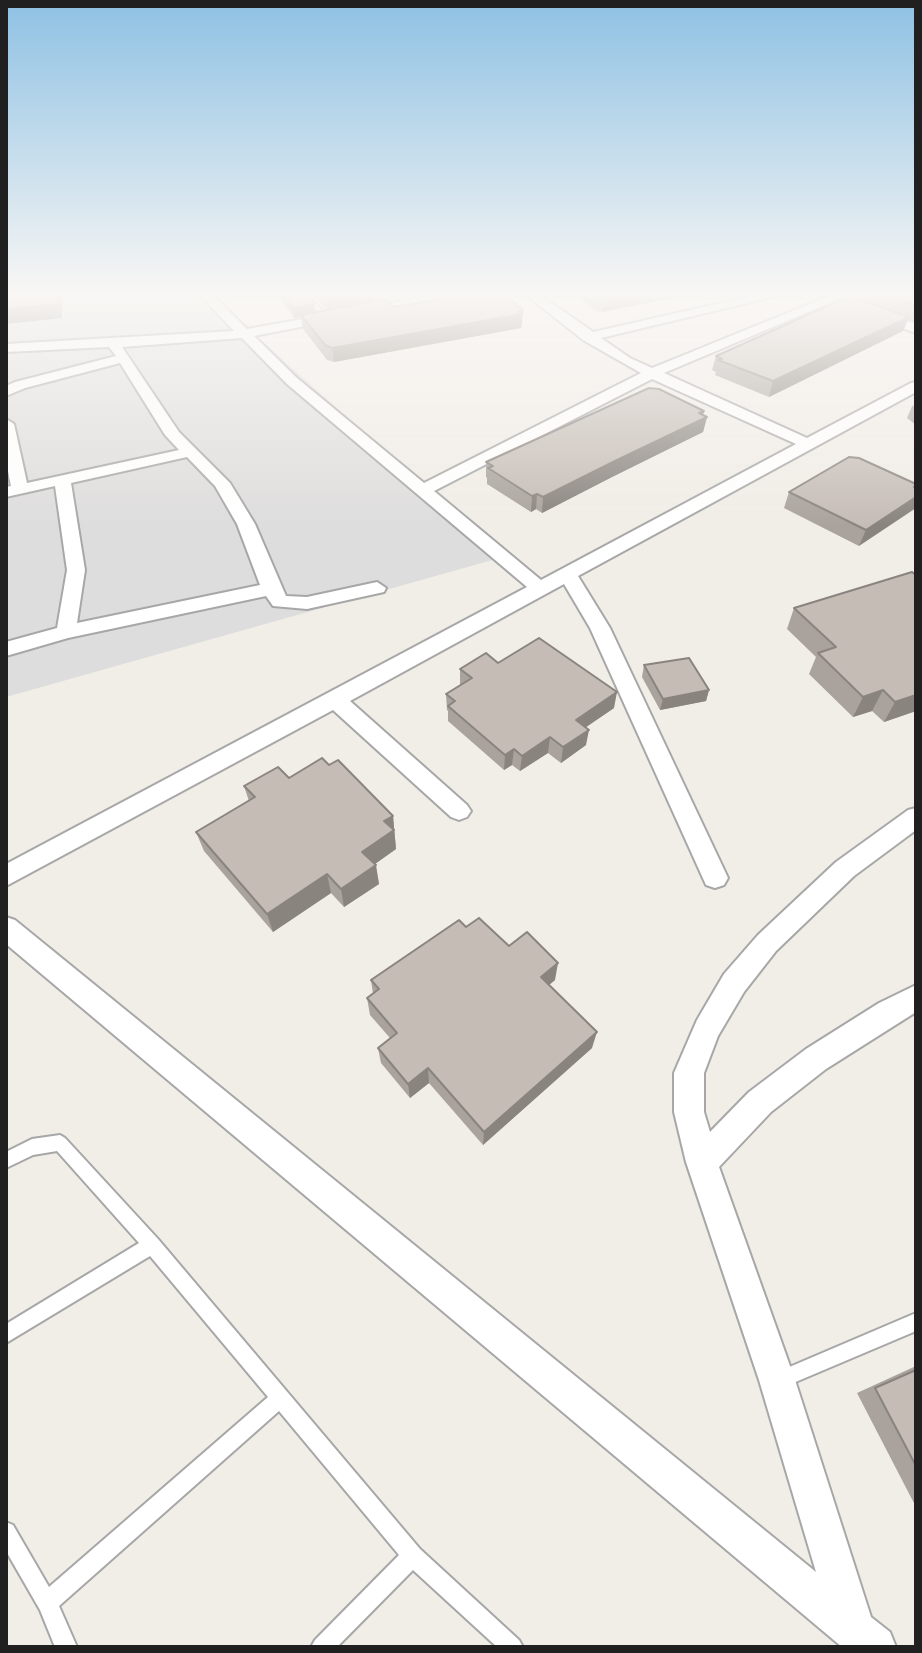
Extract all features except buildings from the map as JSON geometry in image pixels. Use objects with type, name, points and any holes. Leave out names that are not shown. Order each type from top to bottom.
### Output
[{"type":"street","points":[[6,392],[20,385],[73,371]]},
{"type":"street","points":[[132,371],[173,435],[222,483],[246,524],[271,589],[280,602],[291,604],[377,588]]},
{"type":"street","points":[[283,371],[538,587]]},
{"type":"street","points":[[648,371],[808,444]]},
{"type":"street","points":[[423,490],[657,371]]},
{"type":"street","points":[[6,876],[916,386]]},
{"type":"street","points":[[6,424],[13,491],[190,452]]},
{"type":"street","points":[[62,481],[76,570],[66,632]]},
{"type":"street","points":[[566,572],[600,628],[715,878]]},
{"type":"street","points":[[6,649],[66,632],[271,589]]},
{"type":"street","points":[[333,698],[459,811]]},
{"type":"street","points":[[863,1641],[702,1162],[689,1112],[689,1073],[707,1029],[734,983],[767,943],[845,869],[916,817]]},
{"type":"street","points":[[6,928],[863,1641]]},
{"type":"street","points":[[702,1162],[760,1102],[816,1059],[916,998]]},
{"type":"lane","points":[[6,1160],[32,1147],[60,1143],[152,1245],[413,1556],[512,1647]]},
{"type":"lane","points":[[6,1334],[152,1245]]},
{"type":"lane","points":[[777,1380],[916,1322]]},
{"type":"lane","points":[[47,1603],[280,1398]]},
{"type":"lane","points":[[6,1532],[47,1603],[66,1647]]},
{"type":"lane","points":[[322,1647],[413,1556]]},
{"type":"shaded area","points":[[6,371],[296,371],[503,557],[6,697]]}]
